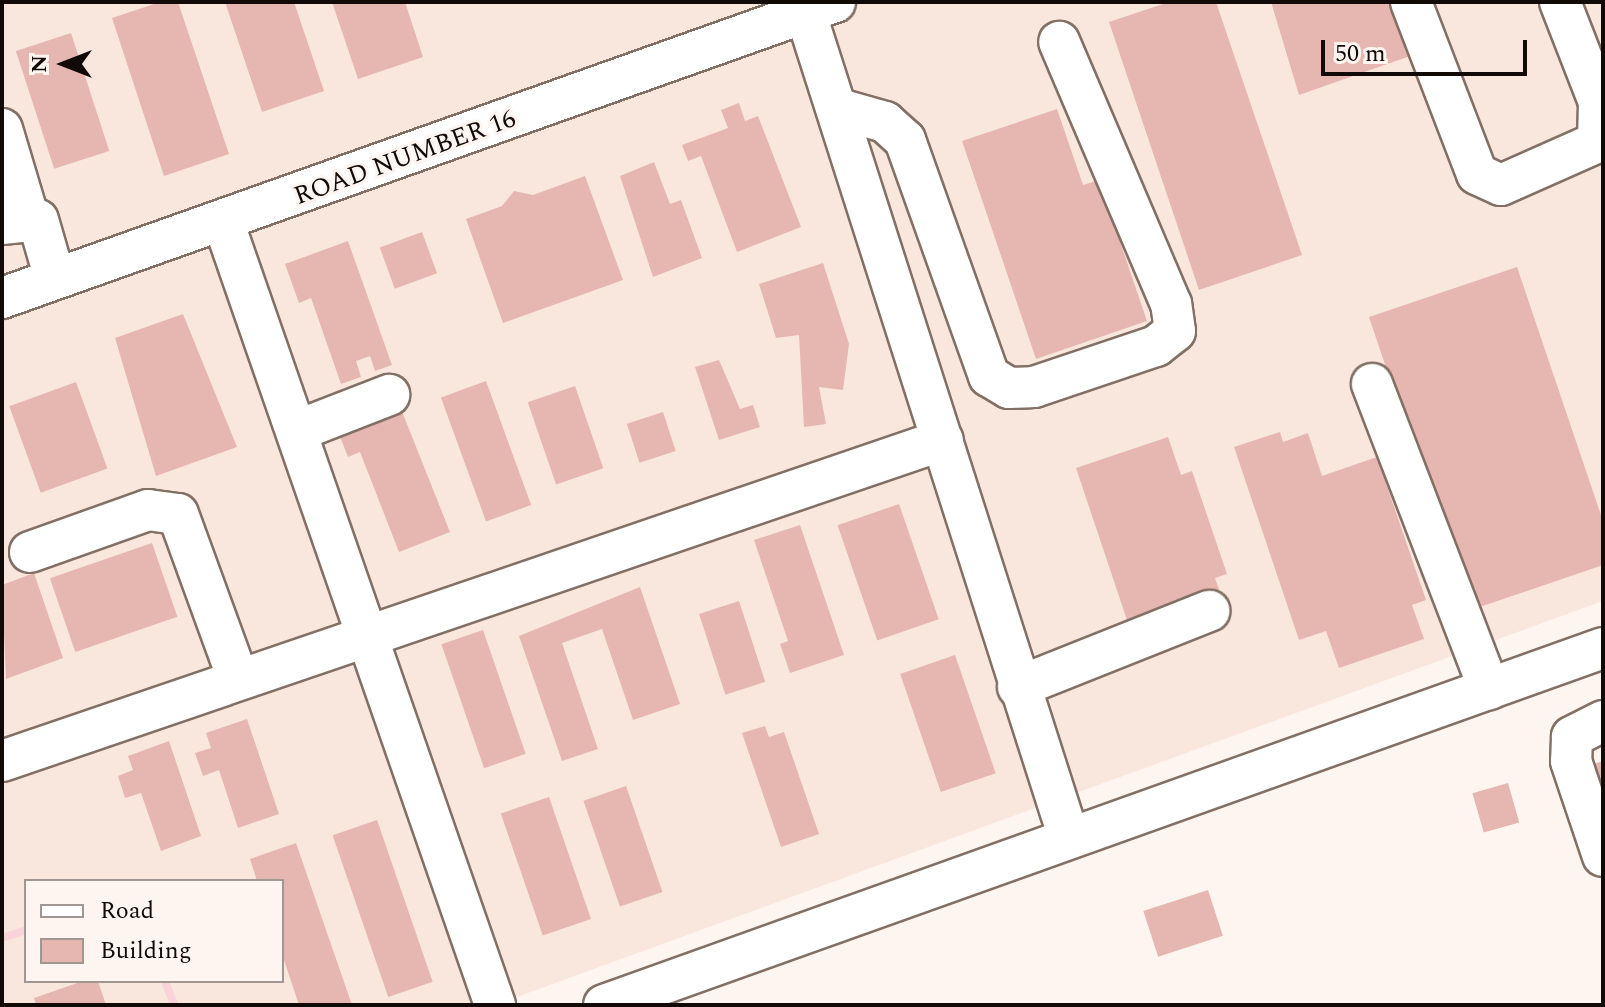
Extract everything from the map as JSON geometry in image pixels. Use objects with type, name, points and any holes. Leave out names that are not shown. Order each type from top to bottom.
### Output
[{"type":"street","points":[[1411,2],[1477,174],[1501,185],[1598,142],[1599,102],[1560,2]]},
{"type":"street","points":[[814,6],[839,109],[1018,687],[1069,838]]},
{"type":"street","name":"ROAD NUMBER 16","points":[[2,298],[224,224],[814,6]]},
{"type":"street","points":[[839,109],[885,122],[905,140],[989,376],[1009,388],[1034,387],[1156,346],[1175,331],[1171,304],[1059,42]]},
{"type":"street","points":[[2,129],[15,220],[38,220],[55,279]]},
{"type":"street","points":[[224,224],[299,430],[366,637],[495,1005]]},
{"type":"street","points":[[1372,384],[1489,689]]},
{"type":"street","points":[[299,430],[389,395]]},
{"type":"street","points":[[2,761],[943,440]]},
{"type":"street","points":[[30,552],[148,510],[178,514],[238,679]]},
{"type":"street","points":[[1018,687],[1209,611]]},
{"type":"street","points":[[604,1005],[1603,648]]},
{"type":"street","points":[[1603,721],[1572,737],[1571,761],[1603,856]]},
{"type":"shaded area","points":[[2,2],[1603,2],[1603,601],[495,1005],[2,1005]]},
{"type":"building","points":[[160,2],[178,2],[229,154],[164,176],[112,18]]},
{"type":"building","points":[[225,2],[294,2],[324,91],[262,112]]},
{"type":"building","points":[[332,2],[405,2],[423,57],[358,79]]},
{"type":"building","points":[[1169,2],[1216,2],[1302,255],[1199,290],[1109,22]]},
{"type":"building","points":[[1271,2],[1395,2],[1413,55],[1299,95]]},
{"type":"building","points":[[71,33],[109,151],[54,169],[16,51]]},
{"type":"building","points":[[739,103],[745,121],[758,116],[801,227],[737,252],[701,156],[688,161],[682,145],[728,128],[721,110]]},
{"type":"building","points":[[1057,109],[1083,185],[1099,180],[1147,321],[1036,359],[962,141]]},
{"type":"building","points":[[654,162],[670,204],[681,200],[702,258],[653,277],[620,176]]},
{"type":"building","points":[[585,176],[623,280],[503,323],[466,219],[502,206],[514,191],[533,195]]},
{"type":"building","points":[[422,232],[437,273],[395,289],[380,247]]},
{"type":"building","points":[[348,241],[392,365],[375,371],[370,356],[356,361],[361,377],[341,384],[311,298],[299,303],[285,264]]},
{"type":"building","points":[[823,263],[849,344],[843,390],[819,387],[826,424],[804,427],[799,335],[776,338],[759,284]]},
{"type":"building","points":[[1517,267],[1603,521],[1603,565],[1468,611],[1369,317]]},
{"type":"building","points":[[183,314],[237,447],[156,476],[115,338]]},
{"type":"building","points":[[719,360],[740,409],[753,405],[760,427],[719,440],[695,367]]},
{"type":"building","points":[[486,381],[531,505],[486,521],[441,397]]},
{"type":"building","points":[[76,382],[107,468],[41,493],[9,406]]},
{"type":"building","points":[[575,386],[603,468],[556,485],[528,402]]},
{"type":"building","points":[[399,404],[450,532],[399,552],[360,452],[348,457],[337,429]]},
{"type":"building","points":[[663,412],[676,451],[640,463],[627,424]]},
{"type":"building","points":[[1280,432],[1283,442],[1308,433],[1322,476],[1377,457],[1426,600],[1412,605],[1424,639],[1339,668],[1326,631],[1299,640],[1234,447]]},
{"type":"building","points":[[1168,437],[1181,475],[1192,471],[1227,574],[1215,578],[1221,595],[1129,626],[1076,468]]},
{"type":"building","points":[[899,504],[939,619],[877,641],[838,525]]},
{"type":"building","points":[[800,525],[844,655],[790,673],[780,644],[788,641],[754,540]]},
{"type":"building","points":[[152,543],[177,617],[75,652],[50,578]]},
{"type":"building","points":[[34,573],[63,658],[6,679],[2,585]]},
{"type":"building","points":[[640,587],[680,704],[633,720],[602,629],[562,643],[598,749],[562,761],[519,636]]},
{"type":"building","points":[[739,601],[765,682],[725,695],[699,614]]},
{"type":"building","points":[[483,630],[526,754],[484,768],[441,644]]},
{"type":"building","points":[[955,655],[996,773],[941,792],[900,674]]},
{"type":"building","points":[[247,719],[279,814],[238,828],[219,770],[203,776],[195,753],[211,748],[206,733]]},
{"type":"building","points":[[765,726],[769,737],[784,732],[819,834],[781,847],[742,733]]},
{"type":"building","points":[[169,741],[201,836],[161,851],[141,793],[125,798],[118,776],[133,770],[128,756]]},
{"type":"building","points":[[1603,761],[1603,811],[1588,766]]},
{"type":"building","points":[[1508,783],[1519,822],[1484,833],[1472,793]]},
{"type":"building","points":[[626,786],[662,892],[620,907],[583,801]]},
{"type":"building","points":[[549,797],[591,919],[543,936],[501,814]]},
{"type":"building","points":[[377,820],[433,982],[388,997],[333,835]]},
{"type":"building","points":[[296,843],[352,1005],[299,1005],[284,960],[284,879],[256,879],[250,859]]},
{"type":"building","points":[[1208,890],[1223,936],[1158,957],[1143,911]]},
{"type":"building","points":[[77,983],[99,983],[106,1005],[36,1005],[34,998]]},
{"type":"waterway","points":[[2,938],[24,931]]},
{"type":"waterway","points":[[166,983],[174,1005]]}]
